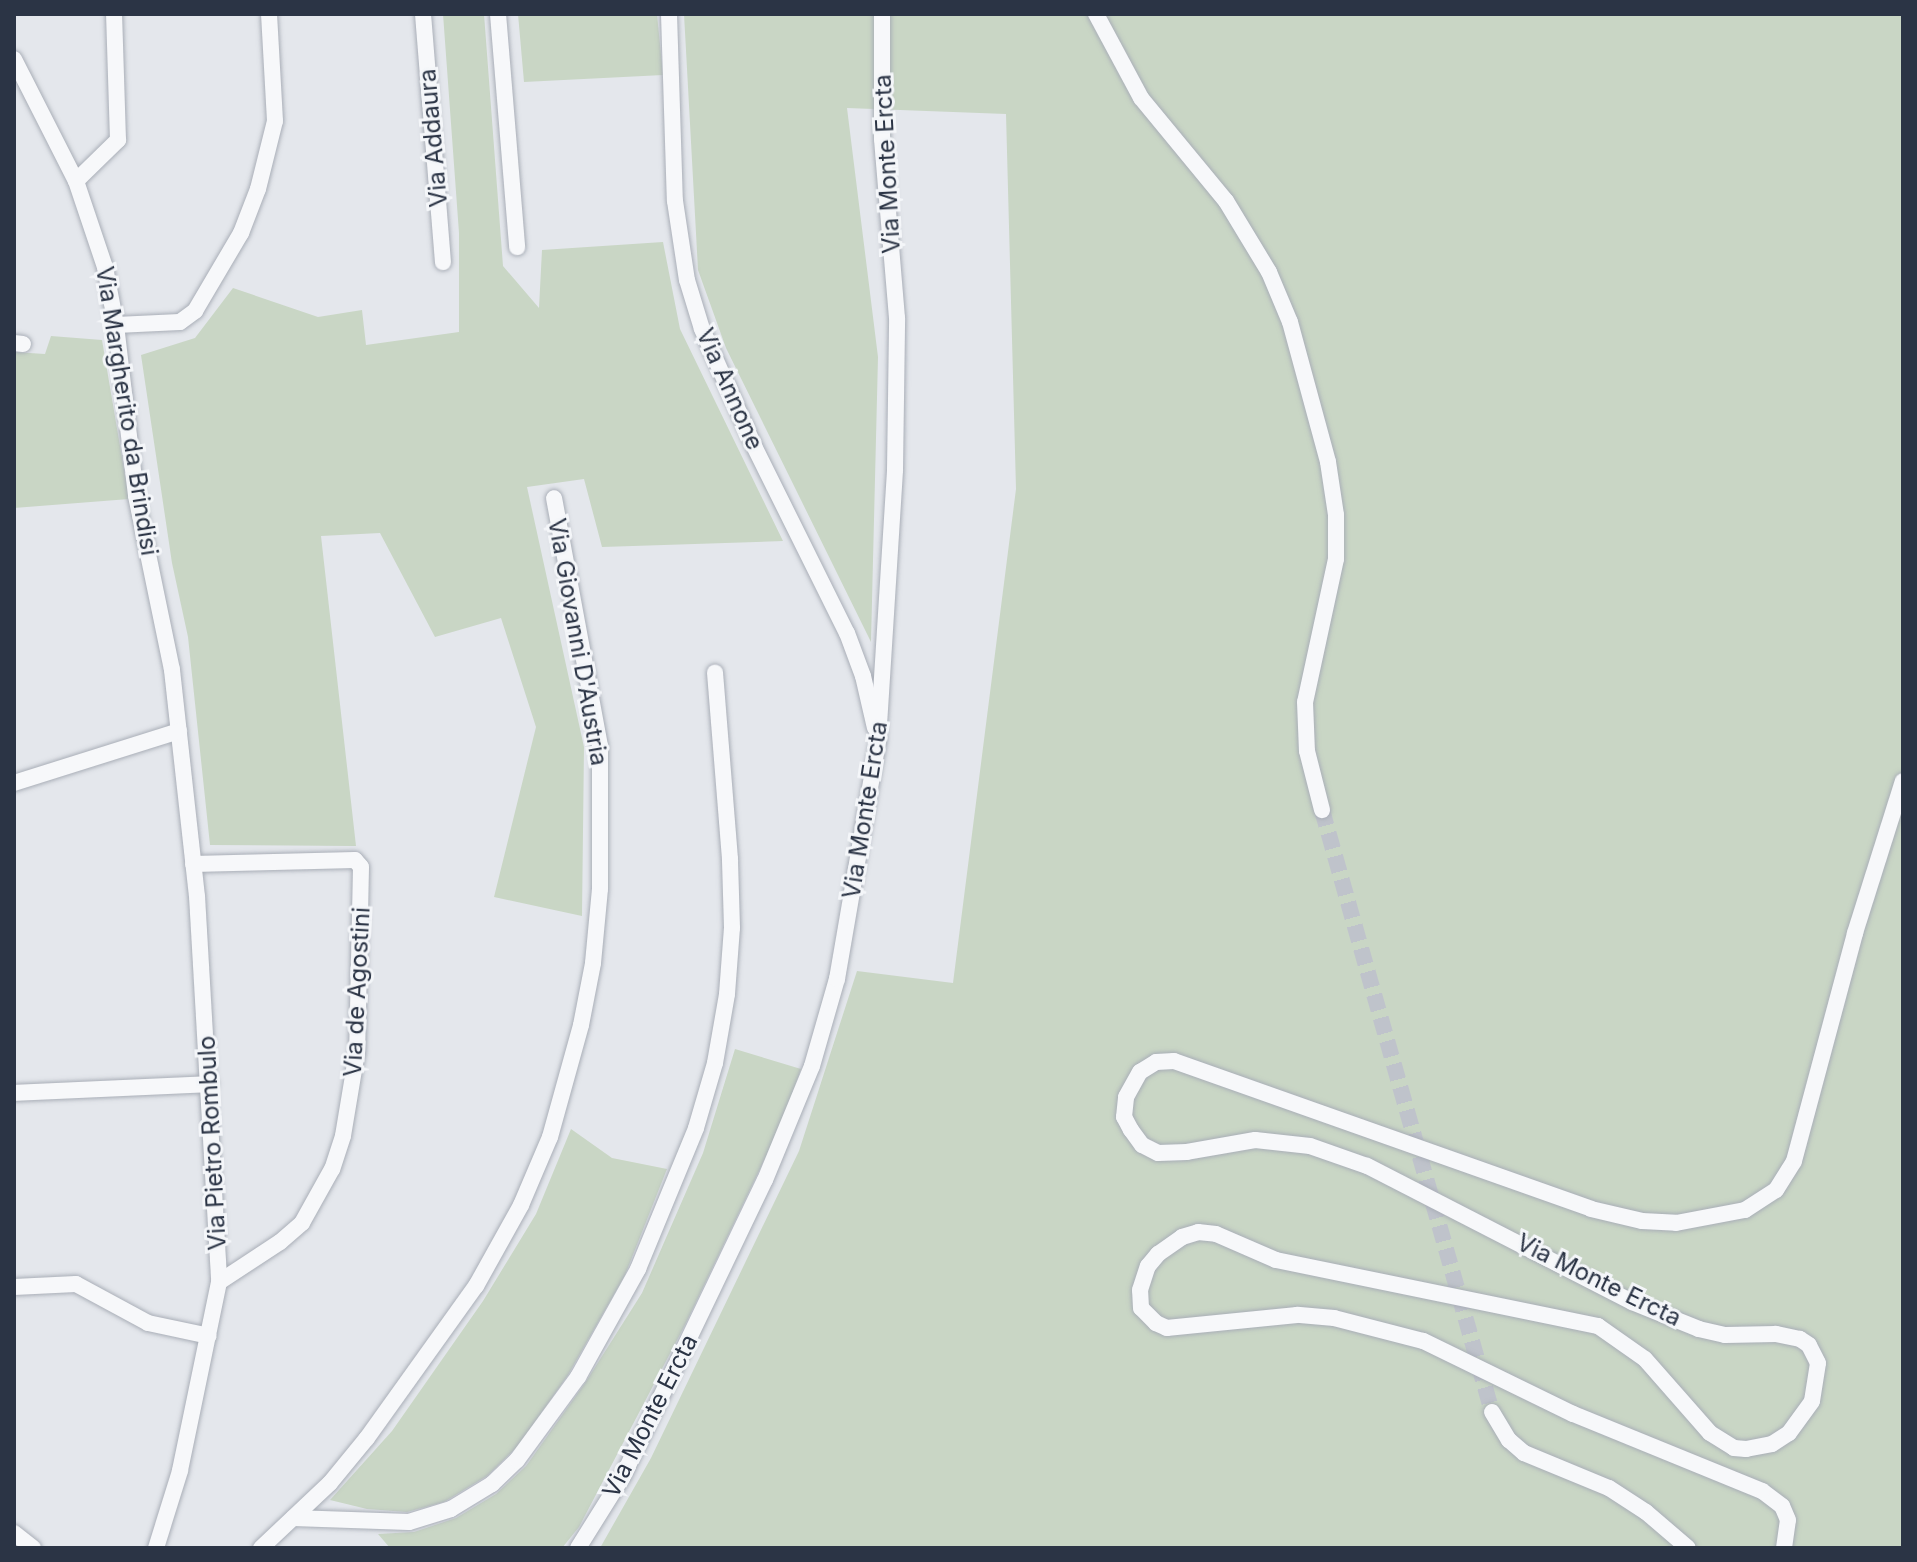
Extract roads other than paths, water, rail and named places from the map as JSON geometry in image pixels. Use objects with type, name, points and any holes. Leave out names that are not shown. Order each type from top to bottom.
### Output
[{"type":"street","points":[[76,181],[118,140],[114,14]]},
{"type":"street","points":[[116,325],[180,322],[195,311],[241,233],[261,179],[275,121],[269,14]]},
{"type":"street","name":"Via Addaura","points":[[423,14],[443,262]]},
{"type":"street","points":[[498,14],[517,247]]},
{"type":"street","name":"Via Annone","points":[[669,14],[675,201],[687,280],[702,329],[742,420],[847,633],[863,676],[878,741]]},
{"type":"street","name":"Via Monte Ercta","points":[[578,1548],[623,1476],[793,1118],[837,979],[878,741],[891,545],[898,376],[897,318],[882,139],[882,14]]},
{"type":"street","points":[[1096,14],[1141,98],[1226,201],[1269,272],[1294,336],[1328,462],[1336,515],[1332,583],[1305,702],[1307,751],[1322,810]]},
{"type":"street","name":"Via Margherito da Brindisi","points":[[14,59],[76,181],[105,267],[116,325],[136,496],[165,622],[179,731]]},
{"type":"street","name":"Via Giovanni D'Austria","points":[[261,1548],[330,1483],[367,1438],[476,1286],[521,1205],[550,1137],[581,1025],[593,963],[600,889],[600,746],[554,498]]},
{"type":"street","points":[[293,1518],[409,1522],[451,1509],[492,1484],[541,1430],[612,1322],[673,1190],[696,1128],[715,1063],[727,994],[732,928],[730,859],[715,673]]},
{"type":"street","points":[[14,783],[179,731]]},
{"type":"street","name":"Via Pietro Rombulo","points":[[156,1548],[180,1471],[219,1282],[210,1084],[179,731]]},
{"type":"street","name":"Via Monte Ercta","points":[[1784,1548],[1788,1520],[1782,1506],[1762,1491],[1573,1414],[1423,1341],[1360,1324],[1297,1315],[1167,1328],[1156,1323],[1141,1308],[1140,1290],[1148,1266],[1158,1254],[1182,1237],[1198,1232],[1216,1234],[1276,1260],[1598,1326],[1645,1359],[1710,1433],[1734,1448],[1746,1449],[1772,1444],[1789,1433],[1812,1401],[1817,1387],[1818,1363],[1809,1345],[1800,1339],[1776,1334],[1725,1335],[1699,1329],[1632,1302],[1367,1166],[1310,1146],[1255,1140],[1158,1153],[1142,1145],[1131,1130],[1124,1117],[1126,1097],[1130,1084],[1140,1072],[1156,1062],[1174,1061],[1306,1105],[1591,1209],[1642,1221],[1676,1223],[1745,1210],[1776,1190],[1794,1161],[1855,933],[1903,781]]},
{"type":"street","name":"Via de Agostini","points":[[193,864],[355,860],[361,867],[357,1052],[343,1136],[332,1169],[302,1223],[280,1242],[219,1282]]},
{"type":"street","points":[[14,1093],[210,1084]]},
{"type":"street","points":[[14,1287],[76,1284],[148,1323],[209,1336]]},
{"type":"street","points":[[1492,1412],[1509,1440],[1524,1453],[1609,1488],[1646,1512],[1688,1548]]},
{"type":"street","points":[[14,1533],[33,1548]]},
{"type":"tunnel","points":[[1322,810],[1492,1412]]}]
